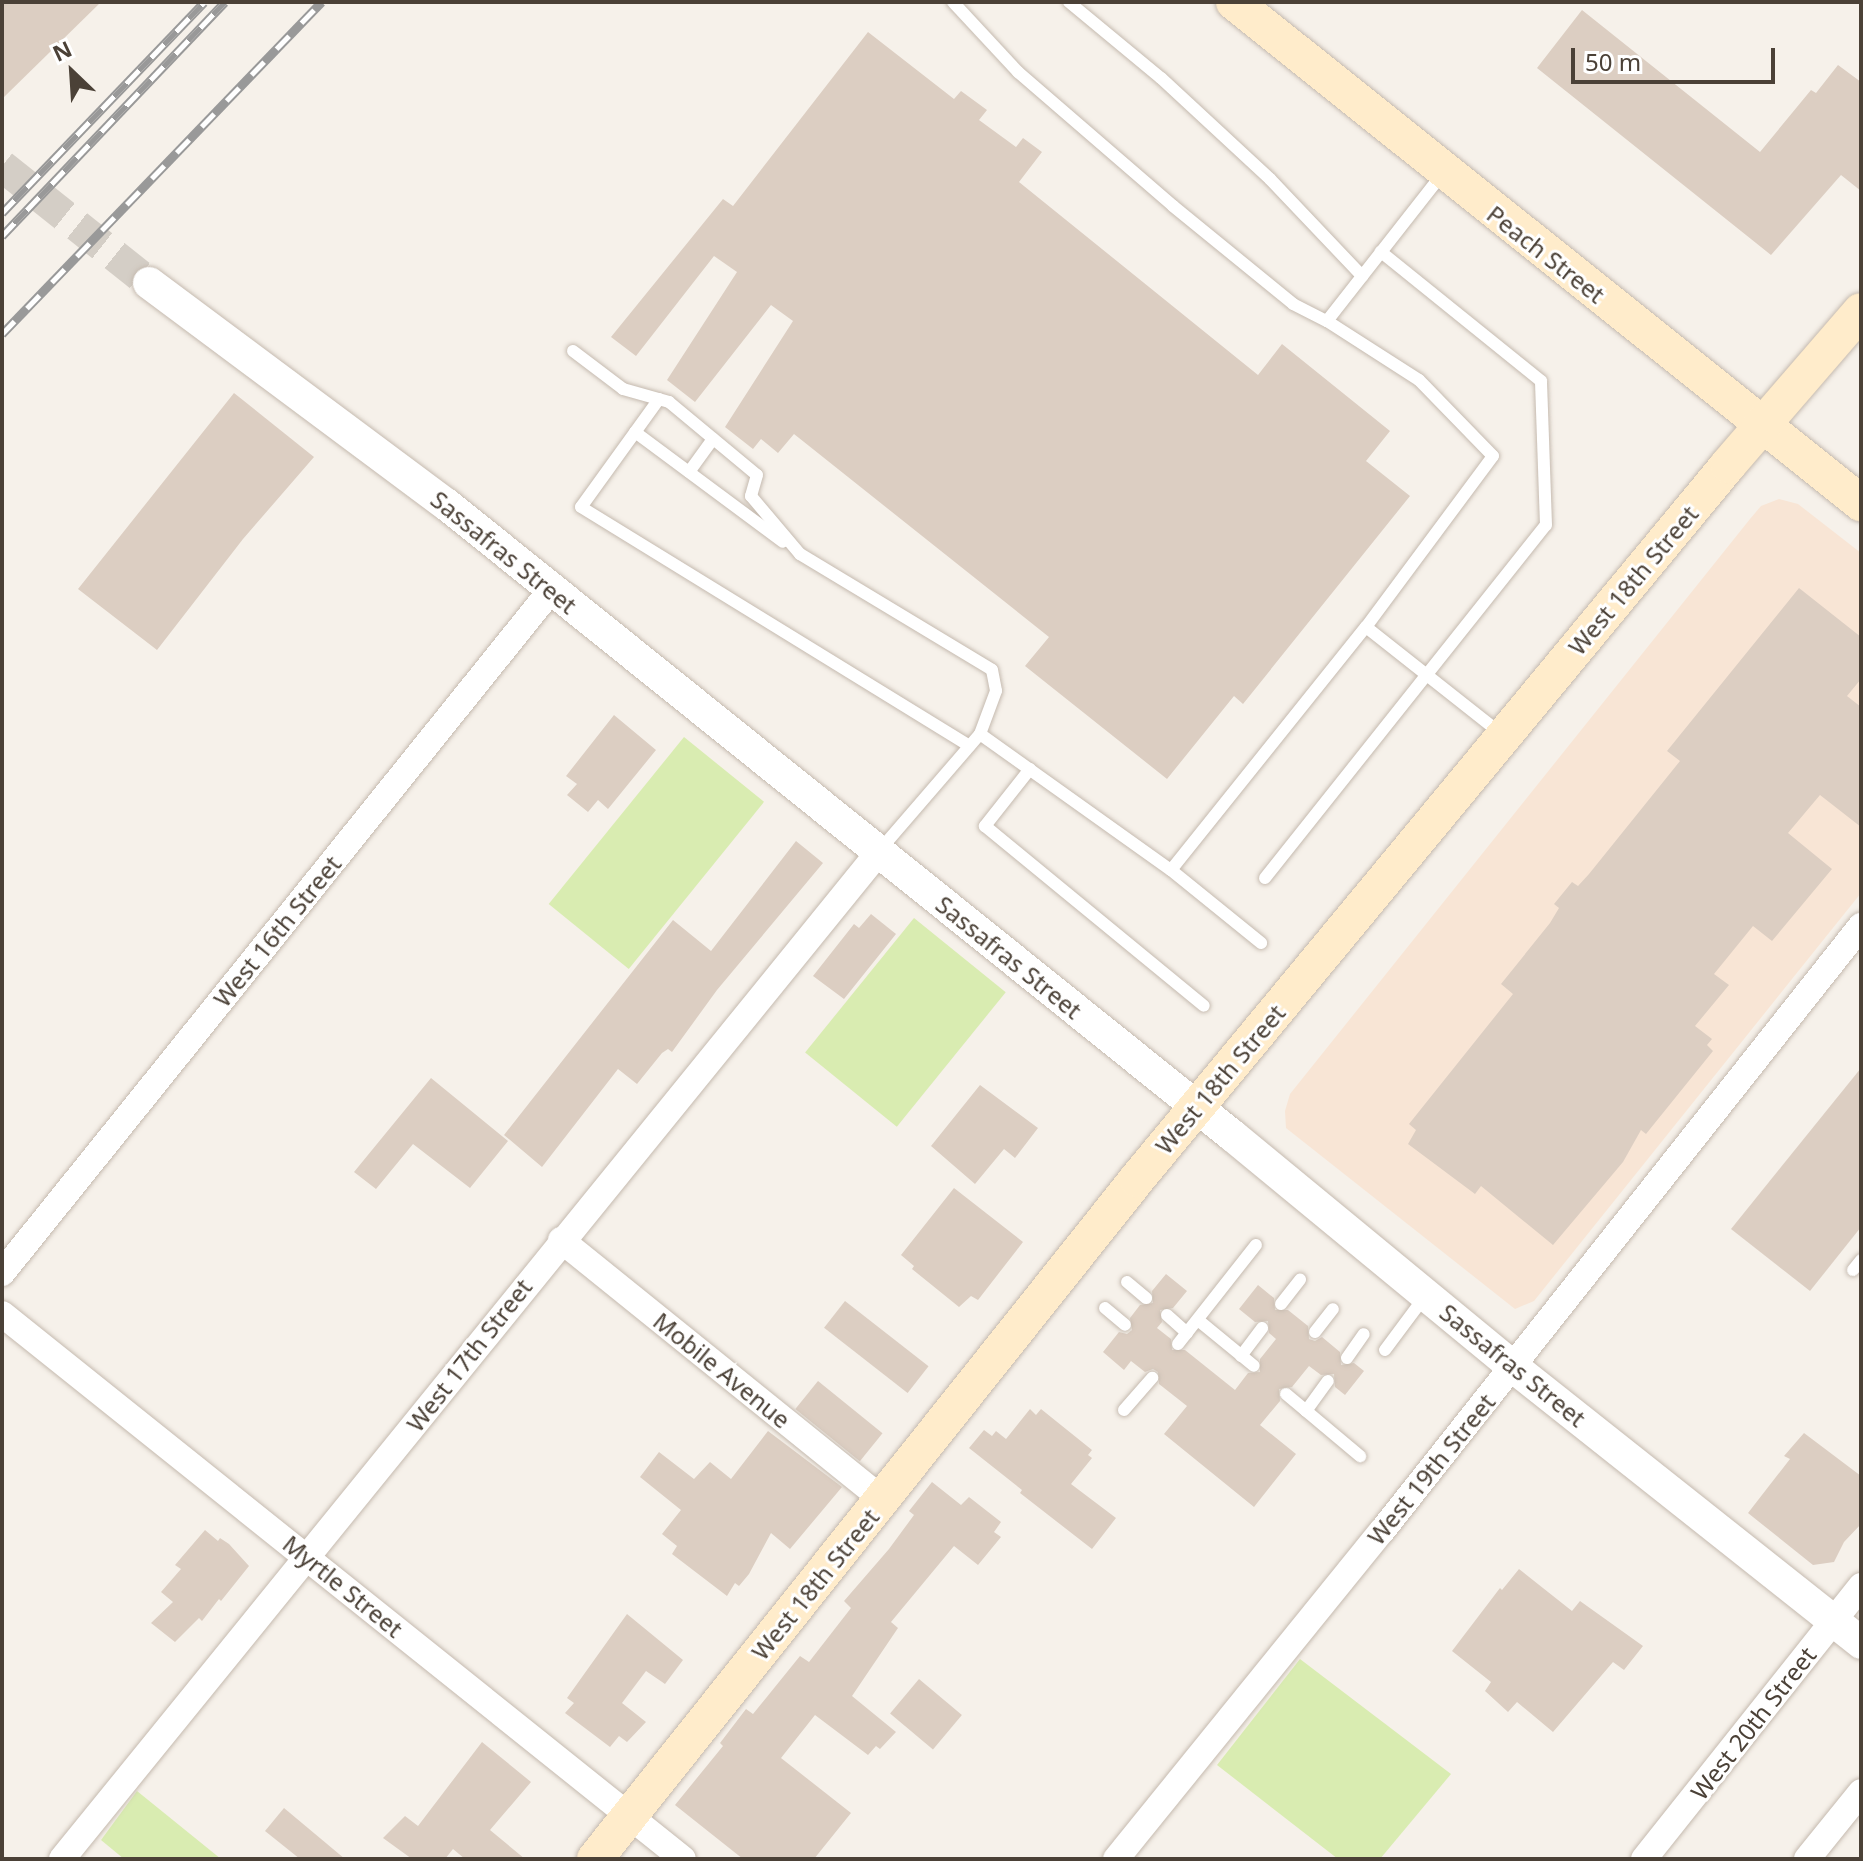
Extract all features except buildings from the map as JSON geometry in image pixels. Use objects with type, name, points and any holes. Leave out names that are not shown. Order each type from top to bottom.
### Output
[{"type":"main road","name":"Peach Street","points":[[1234,2],[1443,173],[1861,503]]},
{"type":"main road","name":"West 18th Street","points":[[595,1859],[1197,1107],[1503,735],[1861,311]]},
{"type":"street","name":"Sassafras Street","points":[[149,283],[446,504],[1197,1107],[1512,1366],[1861,1643]]},
{"type":"street","name":"West 16th Street","points":[[2,1273],[552,589]]},
{"type":"street","name":"West 17th Street","points":[[62,1859],[308,1558],[561,1240],[878,853]]},
{"type":"street","name":"West 19th Street","points":[[1116,1859],[1861,926]]},
{"type":"street","name":"Mobile Avenue","points":[[561,1240],[883,1500]]},
{"type":"street","name":"Myrtle Street","points":[[2,1314],[683,1859]]},
{"type":"street","name":"West 20th Street","points":[[1644,1859],[1861,1586]]},
{"type":"street","points":[[1807,1859],[1861,1792]]},
{"type":"lane","points":[[953,2],[1018,72],[1173,206],[1293,304],[1327,321],[1419,380],[1493,456],[1366,627],[1171,870]]},
{"type":"lane","points":[[1069,2],[1161,78],[1270,179],[1362,276]]},
{"type":"lane","points":[[1327,321],[1443,173]]},
{"type":"lane","points":[[1265,878],[1546,525],[1541,381],[1381,252]]},
{"type":"lane","points":[[573,351],[623,389],[669,402],[757,475],[751,496],[800,554]]},
{"type":"lane","points":[[659,399],[581,507],[969,746]]},
{"type":"lane","points":[[635,432],[800,554],[992,670],[996,691],[980,734],[878,853]]},
{"type":"lane","points":[[689,472],[713,439]]},
{"type":"lane","points":[[1366,627],[1503,735]]},
{"type":"lane","points":[[980,734],[1171,870],[1261,943]]},
{"type":"lane","points":[[1030,769],[985,826],[1204,1006]]},
{"type":"lane","points":[[1178,1344],[1256,1245]]},
{"type":"lane","points":[[1281,1304],[1300,1280]]},
{"type":"lane","points":[[1127,1282],[1146,1298]]},
{"type":"lane","points":[[1385,1350],[1427,1295]]},
{"type":"lane","points":[[1105,1308],[1125,1325]]},
{"type":"lane","points":[[1315,1332],[1333,1309]]},
{"type":"lane","points":[[1167,1315],[1187,1333]]},
{"type":"lane","points":[[1198,1320],[1254,1366]]},
{"type":"lane","points":[[1241,1356],[1262,1328]]},
{"type":"lane","points":[[1347,1358],[1364,1334]]},
{"type":"lane","points":[[1124,1410],[1152,1378]]},
{"type":"lane","points":[[1306,1411],[1328,1381]]},
{"type":"lane","points":[[1286,1394],[1360,1456]]},
{"type":"shaded area","points":[[1779,499],[1798,504],[1861,553],[1861,893],[1534,1301],[1515,1309],[1286,1128],[1285,1111],[1290,1094],[1750,519],[1761,506]]},
{"type":"green space","points":[[684,737],[764,802],[629,969],[549,904]]},
{"type":"green space","points":[[914,918],[1006,992],[897,1127],[805,1052]]},
{"type":"green space","points":[[1300,1659],[1451,1774],[1380,1859],[1338,1859],[1217,1765]]},
{"type":"green space","points":[[137,1791],[221,1859],[124,1859],[101,1840]]},
{"type":"tunnel","points":[[2,166],[149,283]]},
{"type":"railway","points":[[2,213],[204,2]]},
{"type":"railway","points":[[2,236],[225,2]]},
{"type":"railway","points":[[2,334],[322,2]]}]
